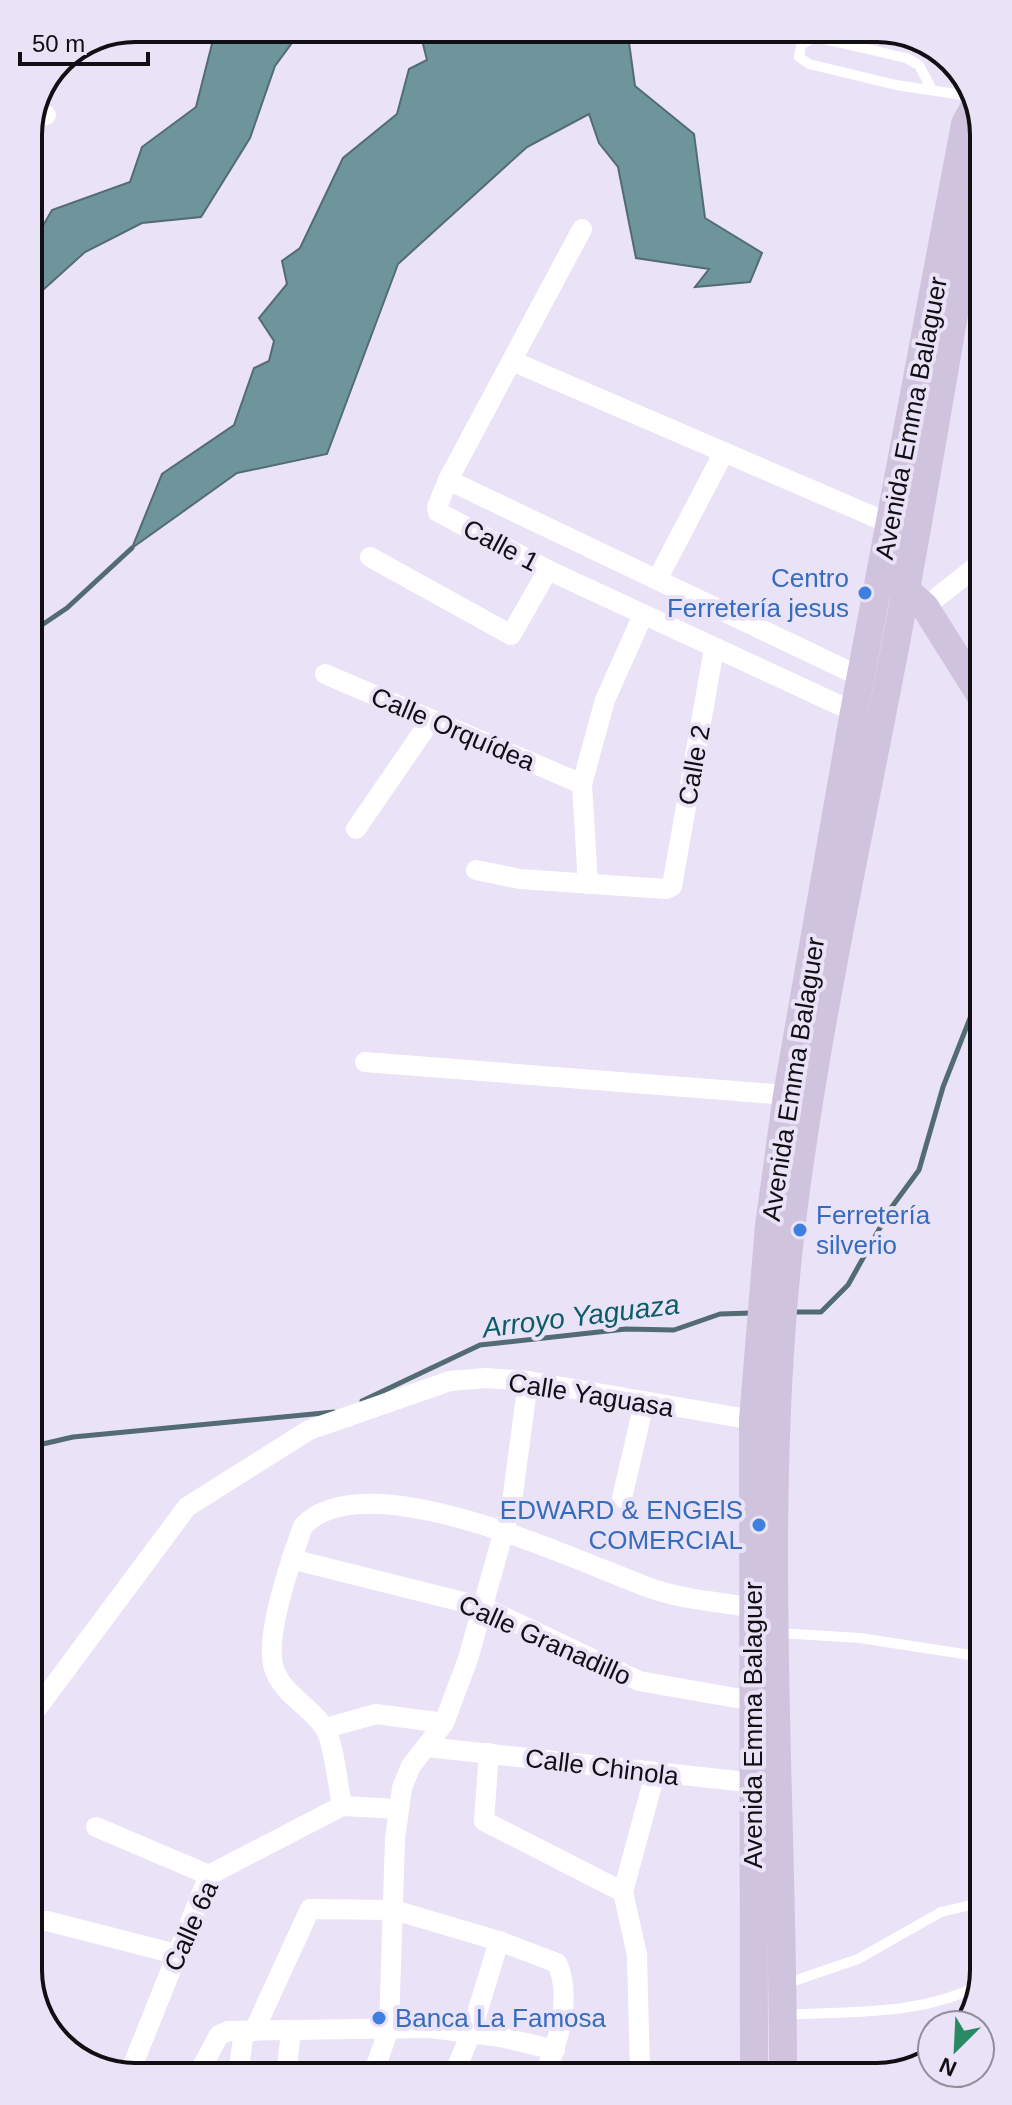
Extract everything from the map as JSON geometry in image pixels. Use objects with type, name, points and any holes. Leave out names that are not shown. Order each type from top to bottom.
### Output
[{"type":"street","name":"Avenida Emma Balaguer","points":[[780,1227],[854,712],[968,118]]},
{"type":"street","name":"Avenida Emma Balaguer","points":[[754,2063],[774,1633],[766,1382],[780,1227],[787,1095],[815,998],[916,598],[970,224]]},
{"type":"street","name":"Calle 1","points":[[582,229],[448,480],[438,512],[548,570],[854,712]]},
{"type":"street","points":[[512,361],[891,524]]},
{"type":"street","points":[[657,580],[724,452]]},
{"type":"street","points":[[448,480],[861,677]]},
{"type":"street","points":[[370,557],[511,635],[548,570]]},
{"type":"street","points":[[916,598],[970,569]]},
{"type":"street","points":[[882,572],[916,598],[970,679]]},
{"type":"street","points":[[476,870],[520,879],[588,884],[582,784],[605,700],[643,615]]},
{"type":"street","name":"Calle 2","points":[[588,884],[666,889],[675,881],[714,649]]},
{"type":"street","name":"Calle Orquídea","points":[[325,674],[582,784]]},
{"type":"street","points":[[356,829],[431,720]]},
{"type":"street","points":[[365,1062],[787,1095]]},
{"type":"street","name":"Calle Yaguasa","points":[[42,1702],[192,1501],[309,1430],[450,1381],[528,1381],[753,1420]]},
{"type":"street","points":[[377,2063],[389,2029],[398,1809],[411,1766],[444,1723],[483,1607],[512,1502],[528,1381]]},
{"type":"street","name":"Avenida Emma Balaguer","points":[[766,1382],[753,1420],[753,1701],[765,1784],[783,1985],[783,2063]]},
{"type":"street","points":[[622,1498],[644,1403]]},
{"type":"street","points":[[398,1809],[342,1806],[326,1728],[291,1694],[275,1673],[276,1614],[291,1559],[303,1526],[311,1517],[350,1503],[394,1503],[504,1531],[657,1590],[755,1608]]},
{"type":"street","name":"Calle Granadillo","points":[[291,1559],[483,1607],[639,1681],[753,1701]]},
{"type":"street","points":[[326,1728],[376,1714],[444,1723]]},
{"type":"street","name":"Calle Chinola","points":[[427,1747],[765,1784]]},
{"type":"street","points":[[489,1753],[484,1821],[623,1892]]},
{"type":"street","points":[[640,2063],[637,1955],[623,1892],[655,1774]]},
{"type":"street","name":"Calle 6a","points":[[134,2063],[209,1875],[342,1806]]},
{"type":"street","points":[[96,1827],[209,1875]]},
{"type":"street","points":[[239,2063],[242,2031],[310,1909],[394,1910],[499,1941],[557,1963],[564,1997],[555,2050],[549,2063]]},
{"type":"street","points":[[47,1921],[176,1954]]},
{"type":"street","points":[[459,2063],[499,1941]]},
{"type":"street","points":[[204,2063],[219,2035],[242,2031],[431,2028],[555,2050]]},
{"type":"street","points":[[287,2063],[291,2031]]},
{"type":"lane","points":[[806,42],[801,45],[799,57],[809,64],[896,85],[960,94]]},
{"type":"lane","points":[[837,42],[906,58],[919,65],[931,88]]},
{"type":"lane","points":[[774,1633],[860,1638],[970,1655]]},
{"type":"lane","points":[[783,1985],[858,1959],[941,1912],[970,1905]]},
{"type":"lane","points":[[783,2016],[909,2010],[967,1992]]},
{"type":"shaded area","points":[[212,42],[293,42],[275,66],[250,138],[201,217],[142,223],[85,252],[42,290],[42,227],[52,210],[130,182],[142,147],[196,107]]},
{"type":"shaded area","points":[[422,42],[629,42],[635,86],[694,134],[705,218],[762,253],[750,282],[695,287],[709,269],[636,258],[618,167],[599,143],[589,114],[527,147],[398,264],[327,454],[237,473],[132,548],[162,474],[234,425],[254,368],[269,361],[274,341],[259,318],[287,284],[282,261],[300,248],[343,158],[397,114],[409,69],[427,60]]},
{"type":"waterway","points":[[42,625],[67,608],[132,548]]},
{"type":"waterway","name":"Arroyo Yaguaza","points":[[794,1312],[821,1312],[848,1285],[891,1208],[919,1170],[943,1087],[970,1018]]},
{"type":"waterway","name":"Arroyo Yaguaza","points":[[362,1401],[480,1345],[626,1329],[674,1330],[720,1314],[752,1313]]},
{"type":"waterway","name":"Arroyo Yaguaza","points":[[42,1444],[73,1437],[334,1412]]},
{"type":"place","name":"Centro Ferretería jesus","points":[[865,593]]},
{"type":"place","name":"Ferretería silverio","points":[[800,1230]]},
{"type":"place","name":"EDWARD & ENGElS COMERCIAL","points":[[759,1525]]},
{"type":"place","name":"Banca La Famosa","points":[[379,2018]]}]
